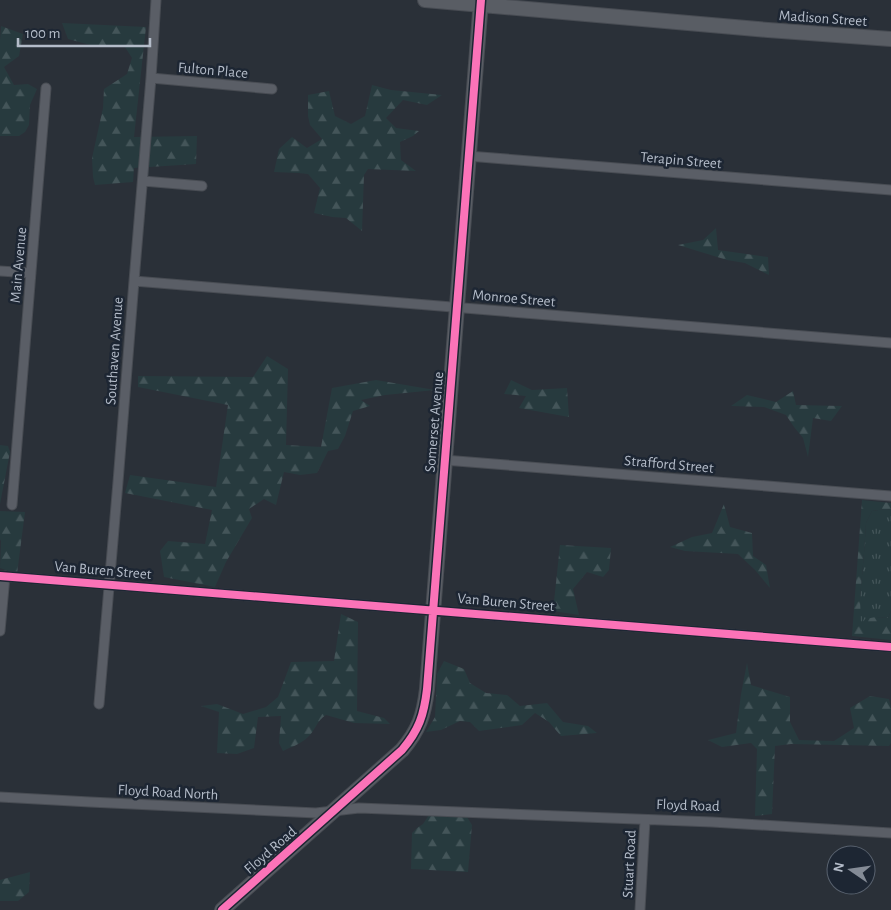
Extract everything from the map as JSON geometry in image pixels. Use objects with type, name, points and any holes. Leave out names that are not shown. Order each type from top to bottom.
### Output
[{"type":"street","name":"Southaven Avenue","points":[[99,704],[143,181],[156,0]]},
{"type":"street","name":"Madison Street","points":[[425,0],[481,2],[768,30],[891,39]]},
{"type":"street","name":"Somerset Avenue","points":[[336,810],[402,750],[419,726],[425,706],[481,2]]},
{"type":"street","name":"Fulton Place","points":[[151,78],[272,89]]},
{"type":"street","name":"Main Avenue","points":[[12,504],[46,88]]},
{"type":"street","name":"Terapin Street","points":[[468,156],[891,190]]},
{"type":"street","points":[[143,181],[202,186]]},
{"type":"street","points":[[0,271],[31,273]]},
{"type":"street","name":"Monroe Street","points":[[134,281],[891,343]]},
{"type":"street","name":"Strafford Street","points":[[444,460],[891,496]]},
{"type":"street","points":[[0,631],[2,576]]},
{"type":"street","name":"Van Buren Street","points":[[2,576],[891,647]]},
{"type":"street","name":"Floyd Road North","points":[[0,797],[316,813],[336,810]]},
{"type":"street","name":"Floyd Road","points":[[222,910],[336,810],[359,808],[712,822],[891,833]]},
{"type":"street","name":"Stuart Road","points":[[640,910],[645,820]]},
{"type":"green space","points":[[62,23],[146,27],[134,137],[197,136],[196,164],[134,168],[133,182],[95,185],[92,158],[103,108],[104,89],[127,74],[132,58],[125,47],[94,46],[68,39]]},
{"type":"green space","points":[[1,26],[23,34],[19,56],[4,67],[14,85],[28,84],[37,89],[30,105],[29,125],[25,132],[19,136],[0,136]]},
{"type":"green space","points":[[372,85],[391,90],[442,95],[427,105],[403,100],[386,118],[396,128],[419,131],[400,142],[401,160],[416,171],[368,169],[364,175],[362,231],[346,218],[314,213],[320,188],[308,174],[274,172],[279,149],[292,137],[307,148],[322,139],[310,125],[308,95],[329,91],[335,116],[351,124],[365,116]]},
{"type":"green space","points":[[716,228],[718,250],[768,257],[769,275],[745,263],[727,260],[678,245],[703,240]]},
{"type":"green space","points":[[267,356],[288,369],[286,445],[321,447],[332,388],[376,380],[435,390],[385,395],[361,400],[370,406],[353,411],[345,436],[338,449],[328,451],[317,473],[300,475],[284,472],[276,505],[264,499],[249,509],[252,518],[226,562],[215,587],[164,577],[160,551],[168,541],[205,544],[212,510],[125,493],[130,475],[216,487],[228,405],[138,387],[138,376],[253,377]]},
{"type":"green space","points":[[511,380],[532,390],[567,388],[569,417],[519,408],[526,396],[504,394]]},
{"type":"green space","points":[[793,391],[796,405],[842,406],[831,421],[813,418],[808,457],[803,438],[786,415],[764,407],[731,406],[747,395],[776,402]]},
{"type":"green space","points":[[0,445],[8,446],[10,452],[0,504]]},
{"type":"green space","points":[[862,500],[891,503],[891,510],[872,511],[866,523],[860,598],[861,626],[865,619],[876,617],[888,618],[891,611],[891,640],[852,636]]},
{"type":"green space","points":[[724,504],[730,527],[752,533],[753,556],[766,565],[770,588],[738,554],[685,551],[670,547],[692,537],[712,533]]},
{"type":"green space","points":[[891,510],[891,611],[888,618],[876,617],[860,627],[860,598],[866,523],[872,511]]},
{"type":"green space","points":[[0,511],[25,512],[17,574],[0,568]]},
{"type":"green space","points":[[560,545],[611,548],[609,570],[603,577],[587,572],[573,589],[579,615],[553,611]]},
{"type":"green space","points":[[341,614],[358,622],[357,711],[384,718],[390,724],[354,723],[326,715],[320,720],[310,735],[283,751],[279,743],[281,716],[258,717],[254,748],[237,754],[217,753],[219,712],[201,706],[217,704],[243,714],[266,707],[278,697],[291,662],[334,661]]},
{"type":"green space","points":[[444,661],[464,669],[470,683],[486,693],[507,695],[520,706],[547,703],[563,722],[588,726],[597,733],[561,736],[549,722],[535,713],[522,725],[479,731],[470,722],[460,721],[441,730],[426,732],[435,717],[437,674]]},
{"type":"green space","points":[[747,663],[751,685],[790,697],[790,722],[799,740],[834,741],[854,728],[850,708],[870,696],[889,699],[891,708],[891,743],[889,746],[791,744],[775,746],[772,814],[755,816],[757,749],[751,743],[722,747],[708,740],[736,733]]},
{"type":"green space","points":[[429,815],[467,817],[472,825],[468,872],[411,869],[412,833],[423,824]]},
{"type":"green space","points":[[30,872],[29,892],[18,901],[0,901],[0,880]]},
{"type":"cycle path","points":[[222,910],[402,750],[417,729],[424,707],[427,689],[481,0]]},
{"type":"cycle path","points":[[0,576],[891,647]]}]
